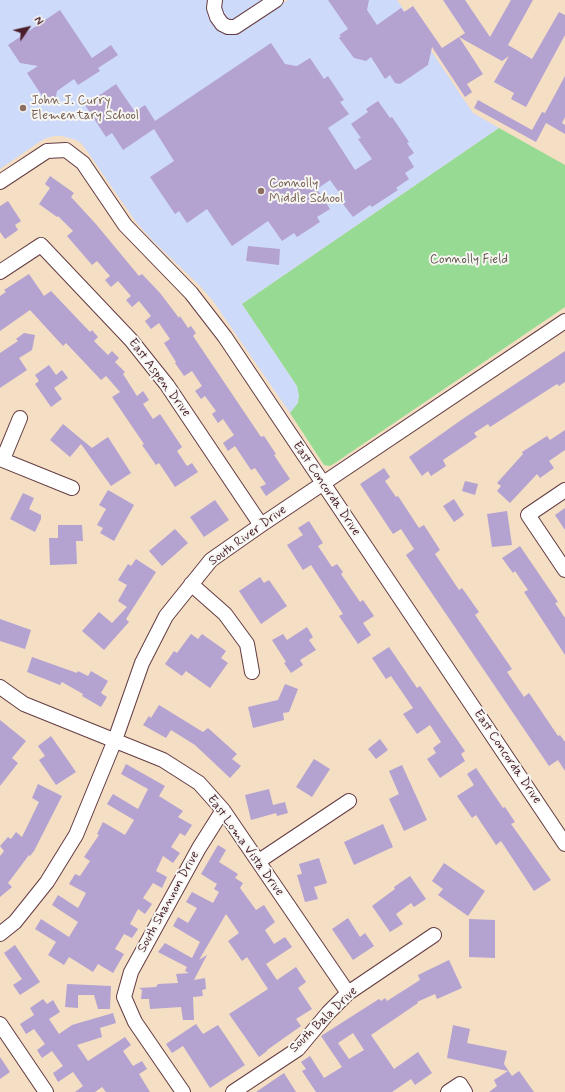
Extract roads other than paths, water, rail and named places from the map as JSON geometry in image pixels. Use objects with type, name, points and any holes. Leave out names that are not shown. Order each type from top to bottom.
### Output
[{"type":"street","points":[[215,0],[214,8],[217,17],[222,24],[228,27],[235,27],[276,0]]},
{"type":"street","name":"East Concorda Drive","points":[[0,182],[48,151],[66,150],[83,163],[125,225],[192,293],[224,337],[565,844]]},
{"type":"street","name":"East Aspen Drive","points":[[0,272],[41,245],[131,340],[167,385],[261,525]]},
{"type":"street","name":"South River Drive","points":[[0,934],[15,922],[48,882],[76,835],[115,740],[142,663],[166,616],[211,560],[565,321]]},
{"type":"street","points":[[20,418],[1,459],[72,488]]},
{"type":"street","points":[[565,490],[528,515],[565,570]]},
{"type":"street","points":[[191,584],[226,614],[247,644],[252,672]]},
{"type":"street","name":"East Loma Vista Drive","points":[[0,687],[24,704],[163,760],[199,783],[223,810],[348,993]]},
{"type":"street","points":[[259,861],[349,802]]},
{"type":"street","name":"South Shannon Drive","points":[[183,1092],[134,1022],[124,997],[131,972],[199,848],[223,810]]},
{"type":"street","name":"South Bala Drive","points":[[233,1092],[298,1049],[328,1013],[348,993],[434,935]]},
{"type":"street","points":[[0,1024],[46,1092]]},
{"type":"place","name":"John J. Curry Elementary School","points":[[23,108]]},
{"type":"place","name":"Connolly Middle School","points":[[261,191]]},
{"type":"park label","name":"Connolly Field","points":[[469,260]]}]
